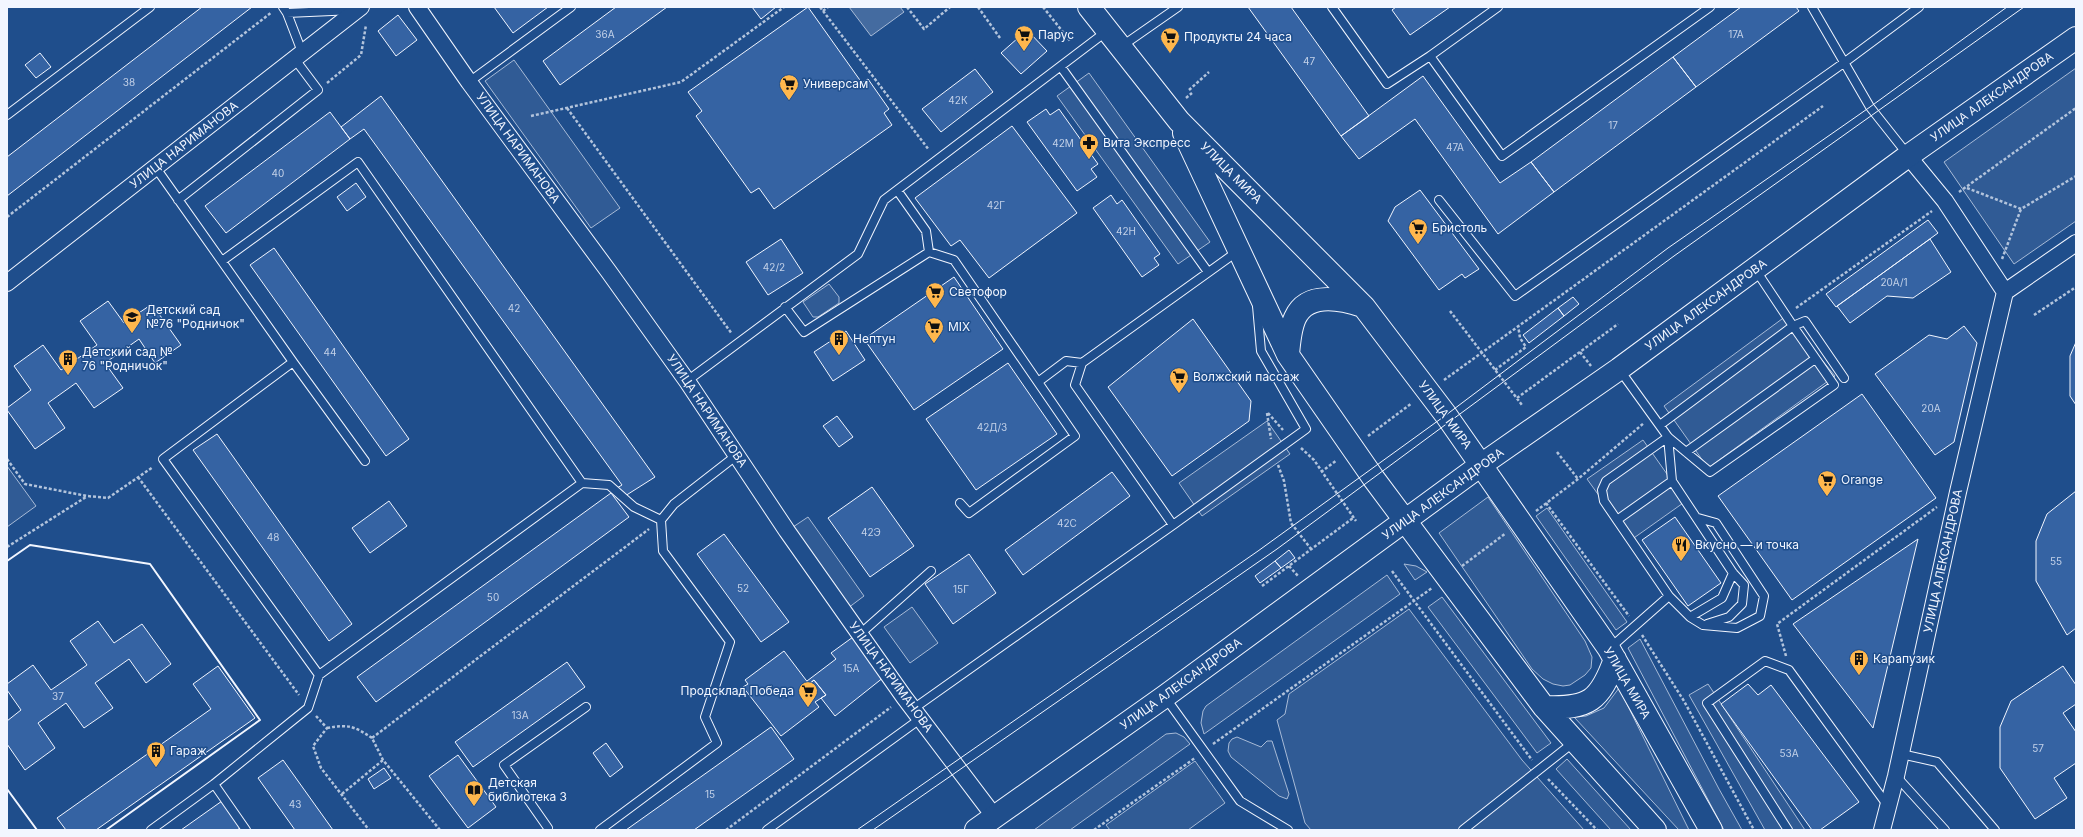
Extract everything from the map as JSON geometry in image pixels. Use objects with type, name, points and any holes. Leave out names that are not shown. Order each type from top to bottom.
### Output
[{"type":"street","name":"УЛИЦА НАРИМАНОВА","points":[[417,7],[469,82],[687,381],[787,532],[912,708],[994,816]]},
{"type":"street","name":"УЛИЦА МИРА","points":[[1089,7],[1179,121],[1364,307],[1446,415],[1612,654],[1711,830]]},
{"type":"street","name":"УЛИЦА НАРИМАНОВА","points":[[7,284],[359,8]]},
{"type":"street","name":"УЛИЦА АЛЕКСАНДРОВА","points":[[976,830],[1164,697],[1481,465],[1619,369],[1908,156],[2076,38]]},
{"type":"street","name":"УЛИЦА МИРА","points":[[1179,121],[1255,287],[1288,355],[1374,479],[1544,707],[1655,830]]},
{"type":"street","points":[[1908,156],[1945,201],[2005,292],[2076,243]]},
{"type":"street","name":"УЛИЦА АЛЕКСАНДРОВА","points":[[1882,830],[1896,776],[1958,492],[2005,292]]},
{"type":"street","points":[[1288,355],[1290,334],[1295,316],[1304,306],[1325,298],[1346,300],[1364,307]]},
{"type":"street","points":[[1544,707],[1567,708],[1593,699],[1606,684],[1612,654]]},
{"type":"lane","points":[[7,115],[150,7]]},
{"type":"lane","points":[[469,82],[571,7]]},
{"type":"lane","points":[[687,381],[858,254],[884,200],[936,160],[1080,53],[1178,7]]},
{"type":"lane","points":[[1332,7],[1387,84],[1430,56],[1498,7]]},
{"type":"lane","points":[[1430,56],[1502,156],[1710,7]]},
{"type":"lane","points":[[1812,7],[1870,107],[1908,156]]},
{"type":"lane","points":[[1440,200],[1515,296],[1845,62],[1919,7]]},
{"type":"lane","points":[[178,200],[318,90],[298,55],[285,10],[359,8]]},
{"type":"lane","points":[[1061,67],[1208,272]]},
{"type":"lane","points":[[222,261],[358,162],[582,483]]},
{"type":"lane","points":[[156,168],[365,461]]},
{"type":"lane","points":[[897,190],[926,231],[929,252]]},
{"type":"lane","points":[[1173,525],[1075,386],[1082,364],[1238,250]]},
{"type":"lane","points":[[785,307],[804,332],[929,252]]},
{"type":"lane","points":[[929,252],[954,260],[1075,436],[969,513],[960,503]]},
{"type":"lane","points":[[1619,369],[1668,437],[1710,472],[1834,386],[1755,269]]},
{"type":"lane","points":[[767,830],[912,708],[1173,525],[1306,429],[1261,351],[1255,287]]},
{"type":"lane","points":[[1660,425],[1793,326],[1805,321],[1844,378]]},
{"type":"lane","points":[[1686,452],[1816,359]]},
{"type":"lane","points":[[1038,382],[1066,361],[1082,364]]},
{"type":"lane","points":[[293,362],[163,459],[319,674]]},
{"type":"lane","points":[[1668,437],[1672,481],[1698,518],[1733,573],[1744,585],[1742,604],[1729,617],[1703,625]]},
{"type":"lane","points":[[1668,437],[1606,481],[1602,490],[1604,501],[1669,596],[1690,617],[1703,625],[1737,628],[1760,616],[1764,596],[1716,523],[1698,518]]},
{"type":"lane","points":[[600,830],[717,743],[705,717],[730,642],[663,551],[661,520],[674,504],[737,455]]},
{"type":"lane","points":[[1617,520],[1672,481]]},
{"type":"lane","points":[[151,830],[214,784],[308,708],[319,674],[582,483],[609,485],[634,507],[661,520]]},
{"type":"lane","points":[[860,634],[931,571]]},
{"type":"lane","points":[[1690,617],[1722,598],[1733,573]]},
{"type":"lane","points":[[1612,654],[1636,626],[1669,596]]},
{"type":"lane","points":[[1788,830],[1707,703],[1765,661],[1789,670],[1888,806]]},
{"type":"lane","points":[[1164,697],[1240,801],[1288,830]]},
{"type":"lane","points":[[548,829],[504,765],[586,707]]},
{"type":"lane","points":[[1463,830],[1574,741]]},
{"type":"lane","points":[[1901,754],[1937,762],[1995,830]]},
{"type":"lane","points":[[1896,776],[1945,830]]},
{"type":"lane","points":[[214,784],[246,830]]},
{"type":"path","points":[[532,116],[681,82],[784,7]]},
{"type":"path","points":[[820,7],[936,160]]},
{"type":"path","points":[[823,11],[828,7]]},
{"type":"path","points":[[907,7],[924,29],[950,7]]},
{"type":"path","points":[[978,7],[1000,38]]},
{"type":"path","points":[[1043,7],[1080,53]]},
{"type":"path","points":[[7,217],[273,12]]},
{"type":"path","points":[[318,90],[361,55],[366,24]]},
{"type":"path","points":[[1189,90],[1209,72]]},
{"type":"path","points":[[1440,383],[1482,351],[1823,106]]},
{"type":"path","points":[[567,108],[738,343]]},
{"type":"path","points":[[2000,265],[2021,209],[2076,176]]},
{"type":"path","points":[[1966,188],[2021,209]]},
{"type":"path","points":[[2034,315],[2076,287]]},
{"type":"path","points":[[1450,311],[1522,405]]},
{"type":"path","points":[[1517,398],[1618,324]]},
{"type":"path","points":[[1495,370],[1526,347],[1520,338],[1518,325]]},
{"type":"path","points":[[1365,439],[1418,399]]},
{"type":"path","points":[[1311,549],[1291,523],[1284,481],[1274,453],[1267,413],[1292,440],[1314,460],[1356,521]]},
{"type":"path","points":[[1557,452],[1578,479]]},
{"type":"path","points":[[7,459],[26,484],[87,496],[108,498],[163,459]]},
{"type":"path","points":[[1321,472],[1338,459]]},
{"type":"path","points":[[138,477],[308,708],[327,728]]},
{"type":"path","points":[[1789,670],[1777,624],[1958,492]]},
{"type":"path","points":[[7,547],[87,496]]},
{"type":"path","points":[[1546,503],[1636,626],[1684,701],[1754,830]]},
{"type":"path","points":[[1262,586],[1353,518]]},
{"type":"path","points":[[372,738],[661,520]]},
{"type":"path","points":[[1460,567],[1512,529]]},
{"type":"path","points":[[1392,571],[1539,769],[1597,830]]},
{"type":"path","points":[[1094,830],[1437,584]]},
{"type":"path","points":[[726,830],[912,708]]},
{"type":"path","points":[[369,830],[321,768],[313,746],[327,728],[344,725],[360,730],[372,738],[384,760],[440,830]]},
{"type":"path","points":[[342,794],[384,760]]},
{"type":"shaded area","points":[[849,7],[900,7],[904,12],[871,36]]},
{"type":"shaded area","points":[[514,60],[620,208],[591,228],[485,81]]},
{"type":"shaded area","points":[[2076,68],[2076,221],[2014,264],[1944,162]]},
{"type":"shaded area","points":[[1089,73],[1210,242],[1178,264],[1057,96]]},
{"type":"shaded area","points":[[829,284],[839,297],[839,303],[818,317],[813,317],[803,302]]},
{"type":"shaded area","points":[[1786,316],[1835,376],[1708,468],[1664,406]]},
{"type":"shaded area","points":[[1267,421],[1290,454],[1202,516],[1179,483]]},
{"type":"shaded area","points":[[1643,440],[1686,501],[1631,540],[1587,479]]},
{"type":"shaded area","points":[[7,466],[36,506],[7,527]]},
{"type":"shaded area","points":[[1488,497],[1585,641],[1592,657],[1591,668],[1585,675],[1570,685],[1563,686],[1553,684],[1543,679],[1532,669],[1439,533]]},
{"type":"shaded area","points":[[1547,508],[1627,622],[1616,630],[1536,516]]},
{"type":"shaded area","points":[[808,517],[864,596],[844,611],[787,531]]},
{"type":"shaded area","points":[[1404,564],[1416,566],[1427,572],[1415,580]]},
{"type":"shaded area","points":[[1387,575],[1400,594],[1204,734],[1201,723],[1203,711],[1206,706]]},
{"type":"shaded area","points":[[1442,597],[1551,743],[1537,753],[1428,607]]},
{"type":"shaded area","points":[[912,607],[938,643],[910,663],[884,627]]},
{"type":"shaded area","points":[[1409,609],[1522,760],[1584,830],[1311,830],[1305,823],[1277,720],[1285,714],[1289,694]]},
{"type":"shaded area","points":[[1640,639],[1742,830],[1724,830],[1628,648]]},
{"type":"shaded area","points":[[1708,684],[1805,830],[1765,830],[1689,695]]},
{"type":"shaded area","points":[[1619,688],[1689,830],[1679,830],[1574,717],[1586,716],[1604,708]]},
{"type":"shaded area","points":[[1176,733],[1184,737],[1190,744],[1070,830],[1034,830],[1166,734]]},
{"type":"shaded area","points":[[1237,737],[1261,747],[1267,741],[1272,741],[1289,794],[1287,799],[1279,796],[1231,757],[1228,751],[1229,743],[1232,739]]},
{"type":"shaded area","points":[[1567,759],[1631,830],[1611,830],[1556,769]]},
{"type":"shaded area","points":[[1195,761],[1225,803],[1188,830],[1110,830],[1106,825]]},
{"type":"building","points":[[202,7],[252,7],[7,196],[7,157]]},
{"type":"building","points":[[494,7],[548,7],[513,33]]},
{"type":"building","points":[[616,7],[667,7],[560,85],[543,61]]},
{"type":"building","points":[[752,7],[776,7],[761,19]]},
{"type":"building","name":"Универсам","points":[[808,7],[862,83],[868,79],[889,109],[884,113],[892,125],[774,209],[759,188],[751,193],[696,116],[702,111],[688,92]]},
{"type":"building","points":[[1248,7],[1291,7],[1369,116],[1341,136]]},
{"type":"building","points":[[1396,7],[1450,7],[1410,35],[1392,10]]},
{"type":"building","points":[[1741,7],[1796,7],[1799,11],[1696,87],[1673,57]]},
{"type":"building","points":[[398,15],[417,40],[396,56],[378,31]]},
{"type":"building","name":"Парус","points":[[1027,30],[1047,51],[1021,74],[1001,53]]},
{"type":"building","points":[[40,53],[51,67],[36,78],[25,65]]},
{"type":"building","points":[[1673,57],[1696,87],[1554,192],[1531,162]]},
{"type":"building","points":[[975,69],[993,92],[941,132],[922,109]]},
{"type":"building","points":[[1423,76],[1500,183],[1531,162],[1554,192],[1498,234],[1415,119],[1359,159],[1341,136]]},
{"type":"building","points":[[381,96],[655,477],[625,496],[617,488],[622,485],[364,129],[350,139],[341,127]]},
{"type":"building","points":[[1046,109],[1050,115],[1059,109],[1098,164],[1091,169],[1097,177],[1077,191],[1027,122]]},
{"type":"building","points":[[330,112],[350,139],[226,233],[205,206]]},
{"type":"building","points":[[1012,126],[1077,213],[989,278],[960,240],[951,246],[915,198]]},
{"type":"building","points":[[356,183],[366,197],[347,211],[337,197]]},
{"type":"building","points":[[1420,190],[1479,269],[1465,278],[1462,274],[1439,290],[1388,221],[1395,207]]},
{"type":"building","points":[[1111,195],[1117,204],[1122,200],[1160,254],[1154,258],[1159,265],[1142,277],[1093,208]]},
{"type":"building","points":[[1928,220],[1938,233],[1836,307],[1826,294]]},
{"type":"building","points":[[781,239],[803,273],[768,295],[746,262]]},
{"type":"building","points":[[1930,239],[1951,272],[1913,298],[1887,296],[1850,323],[1837,306]]},
{"type":"building","points":[[274,248],[409,439],[386,456],[250,265]]},
{"type":"building","name":"MIX","points":[[954,277],[1003,349],[914,410],[864,339]]},
{"type":"building","points":[[1573,297],[1579,304],[1564,316],[1558,308]]},
{"type":"building","name":"Детский сад № 76 \"Родничок\"","points":[[108,301],[124,323],[152,304],[181,345],[155,363],[139,339],[105,363],[123,388],[94,408],[76,383],[48,403],[65,428],[35,449],[7,410],[7,408],[31,390],[14,366],[43,345],[61,370],[97,345],[80,321]]},
{"type":"building","points":[[1558,308],[1564,316],[1529,343],[1523,335]]},
{"type":"building","name":"Волжский пассаж","points":[[1193,319],[1251,401],[1249,421],[1172,476],[1108,387]]},
{"type":"building","points":[[1964,326],[1977,343],[1954,442],[1935,455],[1875,374],[1929,335],[1947,339]]},
{"type":"building","name":"Нептун","points":[[846,331],[865,360],[833,381],[814,352]]},
{"type":"building","points":[[2076,342],[2076,405],[2070,396],[2070,356]]},
{"type":"building","points":[[1008,363],[1057,434],[976,490],[926,419]]},
{"type":"building","name":"Orange","points":[[1862,394],[1936,498],[1792,600],[1718,496]]},
{"type":"building","points":[[837,416],[853,437],[839,447],[823,426]]},
{"type":"building","points":[[217,434],[352,624],[329,641],[193,450]]},
{"type":"building","points":[[1112,472],[1130,496],[1023,575],[1005,550]]},
{"type":"building","points":[[872,487],[914,546],[870,577],[828,518]]},
{"type":"building","points":[[2076,491],[2076,628],[2067,635],[2036,581],[2036,541],[2047,514]]},
{"type":"building","points":[[611,493],[629,517],[376,702],[357,677]]},
{"type":"building","points":[[389,501],[407,526],[370,553],[352,528]]},
{"type":"building","name":"Вкусно — и точка","points":[[1675,517],[1721,583],[1688,606],[1642,540]]},
{"type":"building","points":[[724,534],[789,622],[761,642],[697,554]]},
{"type":"building","name":"Карапузик","points":[[1918,539],[1873,728],[1793,624]]},
{"type":"building","points":[[1289,550],[1295,558],[1281,568],[1275,561]]},
{"type":"building","points":[[969,554],[996,593],[953,624],[925,584]]},
{"type":"building","points":[[1275,561],[1281,568],[1260,583],[1255,576]]},
{"type":"building","points":[[98,621],[114,643],[142,624],[171,664],[146,683],[129,659],[95,683],[113,708],[84,728],[66,703],[38,723],[55,748],[25,770],[7,744],[7,721],[21,710],[7,690],[7,684],[33,665],[51,690],[87,665],[70,641]]},
{"type":"building","points":[[853,637],[884,677],[835,716],[821,698],[826,695],[814,680],[809,684],[807,681],[836,659],[831,653]]},
{"type":"building","points":[[784,651],[809,684],[814,680],[826,695],[815,702],[819,707],[781,736],[743,687],[748,684],[745,680]]},
{"type":"building","points":[[567,662],[585,687],[473,767],[455,742]]},
{"type":"building","name":"Гараж","points":[[218,666],[255,718],[96,830],[66,830],[57,818],[211,709],[193,684]]},
{"type":"building","points":[[2063,666],[2076,685],[2076,704],[2063,713],[2076,732],[2076,763],[2054,778],[2067,798],[2035,819],[2000,768],[2000,727],[2011,701]]},
{"type":"building","points":[[1748,684],[1758,695],[1771,685],[1859,802],[1820,830],[1812,830],[1721,704]]},
{"type":"building","points":[[771,727],[794,759],[694,830],[626,830]]},
{"type":"building","points":[[606,743],[623,767],[610,777],[593,753]]},
{"type":"building","points":[[458,755],[496,807],[468,828],[429,776]]},
{"type":"building","points":[[283,760],[333,830],[295,830],[258,778]]},
{"type":"building","points":[[384,768],[391,778],[374,789],[368,779]]},
{"type":"building","points":[[222,801],[240,828],[237,830],[181,830]]},
{"type":"tram line","points":[[857,830],[1258,551],[1446,415],[1668,248],[1870,107],[2007,7]]},
{"type":"tram line","points":[[873,830],[1277,549],[1674,256],[2024,7]]},
{"type":"wall","points":[[7,561],[30,545],[150,564],[260,720],[106,830]]},
{"type":"wall","points":[[7,789],[37,830]]},
{"type":"place","name":"Парус","points":[[1024,52]]},
{"type":"place","name":"Продукты 24 часа","points":[[1170,54]]},
{"type":"place","name":"Универсам","points":[[789,101]]},
{"type":"place","name":"Вита Экспресс","points":[[1089,160]]},
{"type":"place","name":"Бристоль","points":[[1418,245]]},
{"type":"place","name":"Светофор","points":[[935,309]]},
{"type":"place","name":"Детский сад №76 \"Родничок\"","points":[[132,334]]},
{"type":"place","name":"MIX","points":[[934,344]]},
{"type":"place","name":"Нептун","points":[[839,356]]},
{"type":"place","name":"Детский сад № 76 \"Родничок\"","points":[[68,376]]},
{"type":"place","name":"Волжский пассаж","points":[[1179,394]]},
{"type":"place","name":"Orange","points":[[1827,497]]},
{"type":"place","name":"Вкусно — и точка","points":[[1681,562]]},
{"type":"place","name":"Карапузик","points":[[1859,676]]},
{"type":"place","name":"Продсклад Победа","points":[[808,708]]},
{"type":"place","name":"Гараж","points":[[156,768]]},
{"type":"place","name":"Детская библиотека 3","points":[[474,807]]}]
